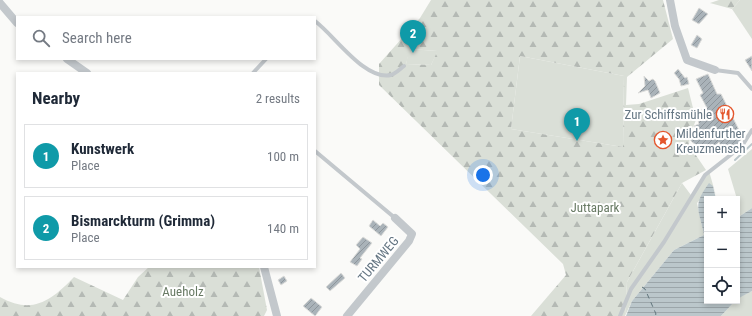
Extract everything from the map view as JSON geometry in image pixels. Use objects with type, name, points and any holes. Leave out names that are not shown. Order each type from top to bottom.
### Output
[{"type":"street","points":[[670,0],[675,26],[687,60],[715,70]]},
{"type":"street","points":[[0,3],[16,22]]},
{"type":"street","points":[[68,60],[86,72]]},
{"type":"street","name":"TURMWEG","points":[[347,316],[409,241],[412,234],[394,218]]},
{"type":"street","points":[[264,268],[277,316]]},
{"type":"lane","points":[[316,22],[327,30],[350,55],[374,74],[392,75],[404,66]]},
{"type":"lane","points":[[254,72],[265,60]]},
{"type":"lane","points":[[715,70],[738,73],[752,89]]},
{"type":"lane","points":[[620,316],[626,299],[633,286],[664,242],[705,175],[742,146],[752,130]]},
{"type":"lane","points":[[316,152],[394,218]]},
{"type":"green space","name":"Juttapark","points":[[431,0],[663,0],[673,39],[627,77],[626,105],[639,104],[688,88],[696,120],[690,135],[689,145],[706,170],[682,183],[627,282],[625,316],[531,316],[566,275],[563,264],[379,85],[379,64],[420,18]],"holes":[[[410,49],[437,51],[437,52],[431,65],[406,64]],[[520,56],[624,76],[623,147],[511,129]]]},
{"type":"green space","points":[[719,0],[740,0],[732,9],[710,3]]},
{"type":"green space","points":[[740,0],[752,0],[752,39],[732,9]]},
{"type":"green space","points":[[409,49],[438,51],[431,65],[406,64]]},
{"type":"green space","points":[[520,56],[624,76],[623,147],[511,129]]},
{"type":"green space","points":[[752,149],[752,208],[740,216],[740,196],[736,196],[728,169]]},
{"type":"green space","points":[[709,171],[716,196],[713,186],[697,203],[704,235],[674,250],[632,301],[625,316],[627,282],[682,183],[691,195]]},
{"type":"green space","name":"Aueholz","points":[[148,268],[259,268],[267,310],[264,316],[0,316],[0,297],[22,305],[40,303],[57,293],[74,277],[123,300],[138,277]]},
{"type":"green space","points":[[752,291],[752,316],[721,316],[732,304],[740,304],[740,297]]},
{"type":"shaded area","points":[[709,183],[713,186],[715,196],[704,196],[704,235],[698,208],[700,197]]},
{"type":"shaded area","points":[[752,208],[752,291],[740,297],[740,232],[740,216]]},
{"type":"shaded area","points":[[704,235],[704,304],[732,304],[721,316],[626,316],[632,301],[674,250]]},
{"type":"building","points":[[699,8],[708,14],[699,24],[692,20]]},
{"type":"building","points":[[697,35],[702,39],[697,48],[691,45]]},
{"type":"building","points":[[752,56],[752,71],[745,60]]},
{"type":"building","points":[[678,69],[685,78],[687,77],[689,84],[681,86],[679,79],[674,73]]},
{"type":"building","name":"Zur Schiffsmühle","points":[[708,74],[717,94],[721,94],[742,136],[740,142],[733,148],[721,146],[719,142],[707,154],[691,141],[690,136],[697,131],[694,126],[699,124],[696,112],[707,108],[700,95],[703,93],[696,79]]},
{"type":"building","points":[[644,76],[649,81],[653,79],[655,81],[660,93],[651,98],[648,90],[638,93],[645,86]]},
{"type":"building","points":[[373,220],[380,226],[383,223],[388,227],[381,236],[369,226]]},
{"type":"building","points":[[363,237],[372,243],[360,258],[362,259],[357,266],[350,262],[360,249],[356,245]]},
{"type":"building","points":[[341,273],[345,278],[330,291],[326,287]]},
{"type":"building","points":[[284,276],[287,281],[281,285],[278,280]]},
{"type":"building","points":[[311,298],[322,307],[315,316],[303,306]]},
{"type":"waterway","points":[[735,160],[752,144]]},
{"type":"ferry route","points":[[642,287],[645,289],[656,314],[655,316]]},
{"type":"place","name":"Bismarckturm (Grimma)","points":[[413,53]]},
{"type":"place","name":"Zur Schiffsmühle","points":[[725,114]]},
{"type":"place","name":"Mildenfurther Kreuzmensch","points":[[663,140]]},
{"type":"place","name":"Kunstwerk","points":[[577,141]]}]
